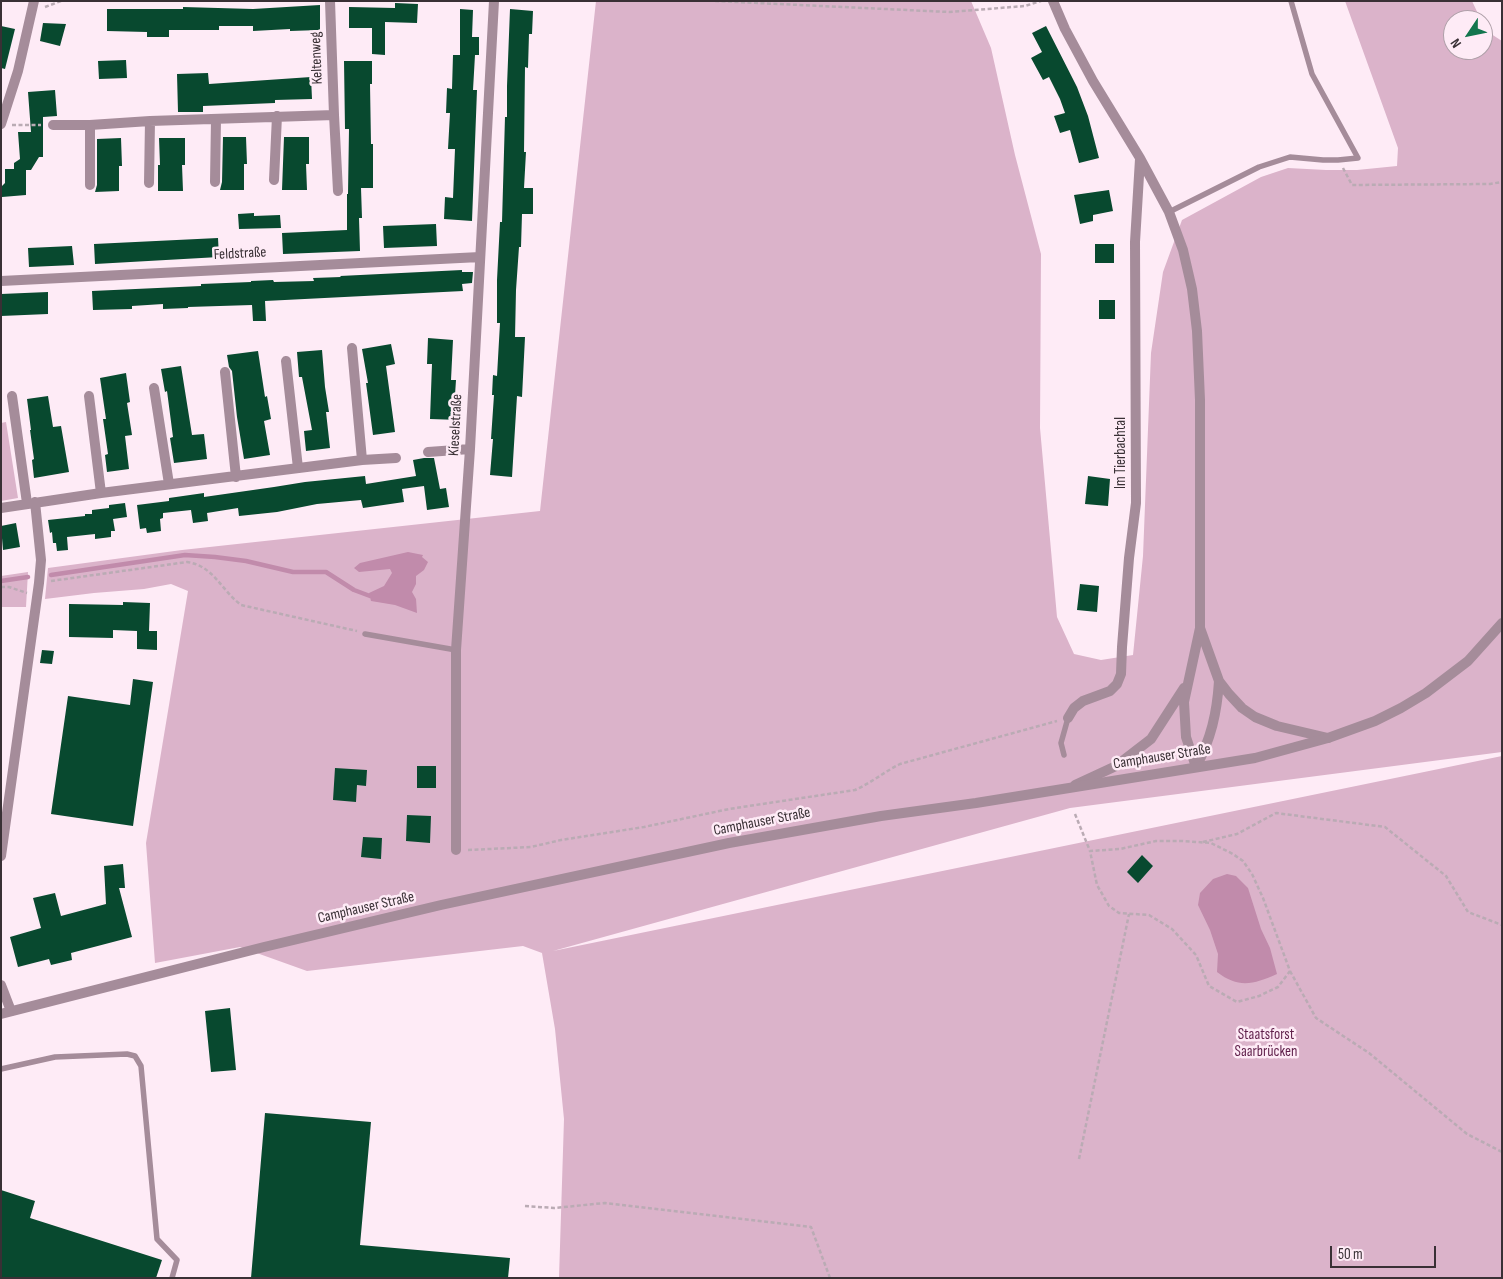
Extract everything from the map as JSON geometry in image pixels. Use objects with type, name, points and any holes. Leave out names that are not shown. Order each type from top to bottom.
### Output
[{"type":"street","points":[[6,124],[34,1]]},
{"type":"street","name":"Keltenweg","points":[[330,1],[338,191]]},
{"type":"street","name":"Kieselstraße","points":[[456,850],[456,650],[470,449],[494,1]]},
{"type":"street","points":[[1053,1],[1065,29],[1093,81],[1140,158],[1169,212],[1182,250],[1192,289],[1197,331],[1200,400],[1200,628],[1184,702],[1186,737],[1196,767]]},
{"type":"street","points":[[53,125],[334,114]]},
{"type":"street","points":[[274,180],[277,116]]},
{"type":"street","points":[[215,182],[216,119]]},
{"type":"street","points":[[149,183],[150,121]]},
{"type":"street","points":[[90,125],[90,185]]},
{"type":"street","name":"Im Tierbachtal","points":[[1068,718],[1074,708],[1083,701],[1110,691],[1117,684],[1121,674],[1129,558],[1136,503],[1136,242],[1140,158]]},
{"type":"street","name":"Feldstraße","points":[[1,281],[480,257]]},
{"type":"street","points":[[352,348],[362,460]]},
{"type":"street","points":[[286,361],[298,468]]},
{"type":"street","points":[[226,372],[236,476]]},
{"type":"street","points":[[154,388],[169,484]]},
{"type":"street","points":[[1,856],[40,583],[41,560],[12,396]]},
{"type":"street","points":[[89,396],[101,492]]},
{"type":"street","points":[[428,452],[470,449]]},
{"type":"street","points":[[1,508],[101,492],[362,460],[396,458]]},
{"type":"street","name":"Camphauser Straße","points":[[6,1012],[440,905],[811,827],[976,803],[1255,758],[1328,738],[1375,721],[1401,708],[1426,693],[1468,661],[1502,623]]},
{"type":"street","points":[[1200,628],[1219,681],[1242,708],[1255,717],[1277,726],[1328,738]]},
{"type":"street","points":[[1196,767],[1206,748],[1215,719],[1219,681]]},
{"type":"street","points":[[1071,787],[1116,766],[1151,739],[1188,683]]},
{"type":"street","points":[[1,985],[6,1012]]},
{"type":"lane","points":[[1169,212],[1259,167],[1290,157],[1338,160],[1358,158],[1312,74],[1291,1]]},
{"type":"lane","points":[[365,634],[456,650]]},
{"type":"lane","points":[[1064,755],[1061,744],[1068,718]]},
{"type":"lane","points":[[1,1069],[55,1057],[127,1054],[135,1056],[141,1066],[157,1239],[178,1260],[172,1278]]},
{"type":"path","points":[[45,7],[61,1]]},
{"type":"path","points":[[715,1],[949,12],[1025,6],[1041,1]]},
{"type":"path","points":[[6,124],[53,125]]},
{"type":"path","points":[[1338,160],[1352,185],[1490,184],[1502,182]]},
{"type":"path","points":[[40,583],[187,562],[205,568],[232,598],[241,605],[365,634]]},
{"type":"path","points":[[1,587],[9,587],[38,596]]},
{"type":"path","points":[[456,850],[531,848],[561,840],[644,827],[729,809],[855,790],[900,764],[1068,718]]},
{"type":"path","points":[[1199,842],[1237,834],[1276,813],[1385,826],[1446,876],[1468,912],[1502,925]]},
{"type":"path","points":[[1075,814],[1090,851],[1097,884],[1109,906],[1119,913],[1150,915],[1172,929],[1196,955],[1209,986],[1237,1002],[1259,996],[1278,987],[1290,971]]},
{"type":"path","points":[[1090,851],[1120,849],[1156,841],[1199,842],[1211,844],[1243,861],[1264,898],[1290,971],[1316,1018],[1368,1053],[1466,1134],[1502,1152]]},
{"type":"path","points":[[1079,1159],[1129,914]]},
{"type":"path","points":[[525,1206],[554,1208],[605,1203],[811,1227],[830,1278]]},
{"type":"green space","name":"Staatsforst Saarbrücken","points":[[596,1],[971,1],[991,48],[1015,155],[1041,254],[1040,428],[1057,617],[1074,654],[1101,660],[1133,655],[1143,556],[1151,353],[1163,272],[1182,220],[1261,177],[1288,168],[1357,170],[1397,166],[1398,148],[1345,1],[1472,1],[1476,10],[1443,10],[1443,60],[1493,60],[1493,35],[1502,41],[1502,752],[1070,808],[553,951],[1502,756],[1502,1278],[559,1278],[564,1119],[555,1029],[542,953],[523,946],[307,971],[240,947],[155,963],[146,843],[188,591],[171,584],[144,589],[45,599],[48,568],[182,550],[540,511]]},
{"type":"green space","points":[[6,422],[18,498],[1,501],[1,423]]},
{"type":"green space","points":[[28,572],[26,607],[1,607],[1,576]]},
{"type":"shaded area","points":[[408,552],[423,555],[422,557],[428,562],[424,570],[416,576],[416,584],[412,592],[416,599],[417,613],[395,605],[371,601],[369,593],[384,586],[392,573],[390,569],[359,572],[354,568],[360,563]]},
{"type":"shaded area","points":[[1227,874],[1236,876],[1248,888],[1261,929],[1270,948],[1277,974],[1254,982],[1240,983],[1232,981],[1217,972],[1218,954],[1210,930],[1198,905],[1200,893],[1213,879]]},
{"type":"building","points":[[395,3],[418,4],[417,23],[385,22],[385,55],[372,54],[372,28],[349,28],[349,7],[395,8]]},
{"type":"building","points":[[320,5],[320,30],[253,31],[253,26],[219,26],[219,30],[169,30],[169,37],[147,37],[147,32],[107,31],[107,9],[183,9],[183,7],[253,9]]},
{"type":"building","points":[[460,9],[473,10],[472,37],[479,37],[479,55],[475,55],[473,90],[477,90],[472,221],[444,219],[445,197],[453,198],[455,149],[448,149],[450,113],[446,113],[447,88],[452,89],[453,55],[460,55]]},
{"type":"building","points":[[510,9],[533,11],[532,34],[529,34],[528,68],[525,67],[524,152],[526,152],[524,188],[533,188],[533,214],[522,214],[521,247],[519,247],[515,337],[525,337],[522,397],[517,396],[512,477],[490,475],[493,439],[491,439],[494,395],[492,395],[493,375],[497,376],[500,323],[497,323],[497,280],[500,222],[502,222]]},
{"type":"building","points":[[43,23],[66,24],[60,46],[40,41]]},
{"type":"building","points":[[1,26],[15,29],[5,69],[1,68]]},
{"type":"building","points":[[1046,26],[1077,87],[1088,116],[1099,158],[1079,163],[1070,130],[1060,133],[1054,116],[1065,113],[1060,99],[1049,77],[1043,80],[1031,58],[1042,52],[1032,33]]},
{"type":"building","points":[[126,60],[127,78],[99,79],[98,61]]},
{"type":"building","points":[[344,61],[372,61],[372,84],[370,84],[373,188],[361,188],[362,218],[359,218],[360,251],[283,254],[282,233],[347,230],[349,129],[345,129]]},
{"type":"building","points":[[208,73],[209,84],[311,77],[312,99],[275,100],[275,103],[203,106],[203,112],[178,112],[177,74]]},
{"type":"building","points":[[55,90],[57,116],[43,117],[43,157],[39,157],[31,170],[26,170],[26,195],[2,197],[1,187],[5,183],[5,169],[14,169],[14,163],[20,159],[18,132],[31,132],[28,92]]},
{"type":"building","points":[[223,137],[246,137],[247,164],[244,164],[244,190],[220,190],[222,182]]},
{"type":"building","points":[[284,137],[309,137],[309,164],[306,164],[307,190],[282,190]]},
{"type":"building","points":[[121,138],[122,166],[119,166],[119,191],[95,192],[97,185],[97,139]]},
{"type":"building","points":[[159,138],[185,138],[185,165],[182,165],[183,191],[158,191],[158,165],[160,165]]},
{"type":"building","points":[[1109,190],[1113,211],[1093,215],[1093,221],[1080,224],[1074,195]]},
{"type":"building","points":[[254,213],[254,216],[280,215],[281,228],[239,229],[238,214]]},
{"type":"building","points":[[436,224],[437,246],[384,248],[383,226]]},
{"type":"building","points":[[218,238],[219,257],[95,264],[94,244]]},
{"type":"building","points":[[1095,244],[1114,244],[1114,263],[1095,263]]},
{"type":"building","points":[[72,246],[74,265],[29,267],[28,248]]},
{"type":"building","points":[[462,270],[462,272],[473,272],[472,283],[462,284],[463,291],[265,301],[266,321],[253,321],[252,305],[163,309],[163,304],[132,306],[132,309],[93,310],[92,291],[201,286],[201,284],[273,280],[274,282],[314,281],[313,278]]},
{"type":"building","points":[[48,292],[48,314],[1,316],[1,294]]},
{"type":"building","points":[[1099,300],[1115,300],[1115,319],[1099,319]]},
{"type":"building","points":[[428,338],[453,340],[451,380],[456,380],[455,395],[459,395],[459,420],[430,419],[432,364],[427,364]]},
{"type":"building","points":[[391,344],[395,364],[386,366],[395,432],[373,435],[366,383],[368,383],[362,349]]},
{"type":"building","points":[[322,350],[329,412],[326,412],[330,448],[306,451],[304,431],[312,430],[302,377],[299,377],[297,352]]},
{"type":"building","points":[[258,351],[265,397],[267,396],[271,419],[264,421],[270,455],[244,459],[232,371],[229,367],[227,355]]},
{"type":"building","points":[[181,366],[192,435],[204,434],[207,459],[174,463],[170,438],[173,437],[167,391],[165,392],[161,369]]},
{"type":"building","points":[[126,373],[130,402],[127,403],[132,435],[125,436],[129,469],[107,472],[105,455],[108,454],[103,419],[106,419],[100,378]]},
{"type":"building","points":[[48,396],[53,427],[61,426],[69,472],[34,478],[32,460],[34,459],[27,399]]},
{"type":"building","points":[[434,458],[440,489],[446,488],[449,507],[427,510],[424,486],[402,489],[404,502],[363,508],[361,500],[317,504],[277,512],[239,516],[238,508],[207,513],[208,521],[193,523],[191,510],[163,513],[163,518],[160,519],[161,531],[147,533],[146,528],[140,529],[137,505],[169,501],[169,498],[204,493],[204,497],[305,482],[365,476],[366,484],[416,476],[413,460]]},
{"type":"building","points":[[1088,476],[1110,479],[1108,506],[1085,504]]},
{"type":"building","points":[[125,503],[127,517],[113,519],[115,531],[111,531],[111,537],[95,539],[95,534],[67,537],[68,550],[57,551],[56,543],[53,543],[52,532],[50,533],[48,520],[85,516],[85,514],[92,514],[92,510],[109,508],[109,505]]},
{"type":"building","points":[[16,523],[20,547],[3,550],[1,526]]},
{"type":"building","points":[[1080,584],[1099,586],[1097,612],[1077,610]]},
{"type":"building","points":[[123,602],[150,603],[149,631],[157,631],[157,650],[137,649],[137,631],[113,630],[113,638],[69,637],[69,604],[123,605]]},
{"type":"building","points":[[42,650],[54,651],[52,664],[40,663]]},
{"type":"building","points":[[133,679],[153,682],[133,826],[51,814],[68,696],[130,705]]},
{"type":"building","points":[[417,766],[436,766],[436,788],[417,788]]},
{"type":"building","points":[[335,768],[367,770],[366,786],[357,785],[356,802],[333,800]]},
{"type":"building","points":[[407,815],[431,816],[430,843],[406,841]]},
{"type":"building","points":[[363,837],[382,838],[381,859],[361,857]]},
{"type":"building","points":[[1142,855],[1153,866],[1138,883],[1127,872]]},
{"type":"building","points":[[123,864],[125,888],[119,888],[132,937],[71,953],[72,960],[51,965],[49,959],[18,967],[10,937],[41,928],[33,898],[55,893],[61,916],[106,904],[104,866]]},
{"type":"building","points":[[230,1008],[236,1070],[211,1072],[205,1011]]},
{"type":"building","points":[[265,1113],[371,1122],[360,1245],[510,1258],[508,1278],[251,1278]]},
{"type":"building","points":[[1,1190],[35,1201],[30,1218],[162,1260],[156,1278],[1,1278]]},
{"type":"waterway","points":[[51,575],[185,555],[246,561],[293,572],[326,572],[354,590],[370,596]]},
{"type":"waterway","points":[[1,581],[28,577]]}]
